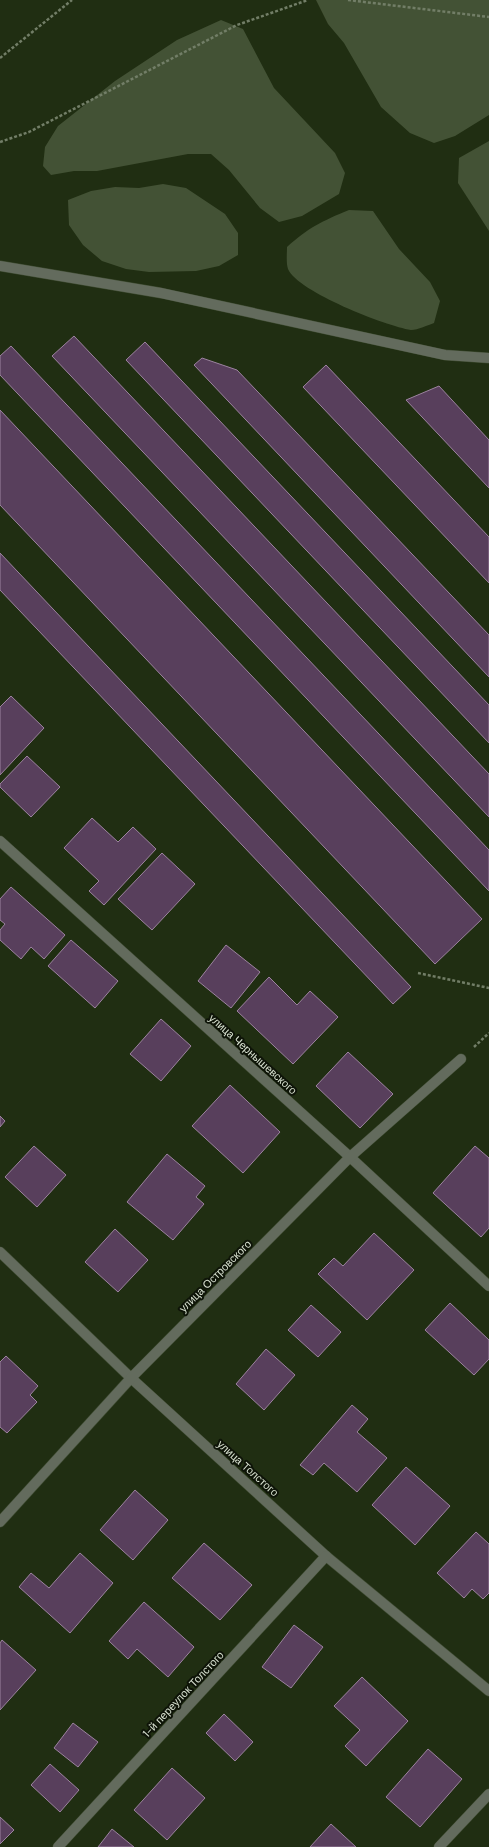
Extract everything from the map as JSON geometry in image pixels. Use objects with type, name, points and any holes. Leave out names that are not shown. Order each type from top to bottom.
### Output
[{"type":"street","points":[[0,266],[161,293],[445,355],[489,358]]},
{"type":"street","name":"улица Чернышевского","points":[[0,841],[350,1157],[489,1286]]},
{"type":"street","name":"улица Островского","points":[[0,1522],[131,1378],[350,1157],[461,1059]]},
{"type":"street","name":"улица Толстого","points":[[0,1252],[131,1378],[326,1556],[489,1692]]},
{"type":"street","name":"1-й переулок Толстого","points":[[58,1847],[326,1556]]},
{"type":"street","points":[[440,1847],[489,1794]]},
{"type":"path","points":[[0,58],[72,0]]},
{"type":"path","points":[[0,142],[29,132],[237,25],[308,0]]},
{"type":"path","points":[[348,0],[489,17]]},
{"type":"path","points":[[418,973],[489,988]]},
{"type":"green space","points":[[316,0],[489,0],[489,115],[455,136],[434,143],[410,133],[381,107],[344,43],[328,24]]},
{"type":"green space","points":[[221,20],[243,29],[274,88],[335,153],[345,173],[339,194],[302,216],[279,222],[260,208],[229,170],[211,154],[188,154],[97,171],[74,171],[51,175],[43,166],[45,147],[58,126],[115,81],[177,40]]},
{"type":"green space","points":[[489,141],[489,231],[458,183],[459,158]]},
{"type":"green space","points":[[163,184],[186,188],[225,214],[238,233],[238,255],[219,266],[196,271],[149,272],[126,269],[102,261],[83,245],[69,225],[68,200],[91,191],[115,187],[139,188]]},
{"type":"green space","points":[[349,210],[373,211],[399,249],[430,282],[440,301],[434,323],[411,330],[364,315],[344,307],[308,288],[295,278],[288,269],[287,247],[316,226]]},
{"type":"building","points":[[74,336],[489,774],[489,817],[52,356]]},
{"type":"building","points":[[145,342],[489,705],[489,743],[126,360]]},
{"type":"building","points":[[11,346],[489,850],[489,891],[0,375],[0,356]]},
{"type":"building","points":[[202,358],[237,370],[489,635],[489,677],[194,365]]},
{"type":"building","points":[[326,365],[489,537],[489,583],[303,387]]},
{"type":"building","points":[[439,386],[489,440],[489,488],[406,400]]},
{"type":"building","points":[[0,410],[482,919],[435,964],[0,505]]},
{"type":"building","points":[[0,553],[411,987],[393,1004],[0,590]]},
{"type":"building","points":[[11,696],[44,728],[0,775],[0,707]]},
{"type":"building","points":[[27,756],[60,787],[31,817],[0,787],[0,784]]},
{"type":"building","points":[[92,818],[118,842],[133,827],[156,849],[104,905],[89,891],[99,881],[64,848]]},
{"type":"building","points":[[162,853],[195,884],[152,930],[118,899]]},
{"type":"building","points":[[11,887],[65,935],[44,959],[31,947],[21,959],[0,940],[0,930],[5,924],[0,920],[0,899]]},
{"type":"building","points":[[71,940],[118,981],[95,1008],[48,966]]},
{"type":"building","points":[[226,945],[260,972],[231,1008],[198,981]]},
{"type":"building","points":[[269,977],[297,1005],[310,991],[338,1017],[293,1064],[237,1011]]},
{"type":"building","points":[[161,1019],[191,1046],[161,1081],[130,1054]]},
{"type":"building","points":[[348,1052],[393,1094],[360,1128],[316,1086]]},
{"type":"building","points":[[230,1085],[280,1132],[243,1173],[192,1126]]},
{"type":"building","points":[[0,1116],[5,1121],[0,1127]]},
{"type":"building","points":[[34,1146],[66,1175],[37,1207],[5,1177]]},
{"type":"building","points":[[475,1146],[489,1158],[489,1228],[481,1237],[433,1193]]},
{"type":"building","points":[[167,1154],[205,1186],[196,1197],[204,1204],[173,1240],[127,1202]]},
{"type":"building","points":[[115,1229],[148,1260],[118,1292],[85,1262]]},
{"type":"building","points":[[374,1233],[414,1270],[367,1320],[318,1274],[334,1258],[343,1266]]},
{"type":"building","points":[[450,1303],[489,1340],[489,1359],[474,1375],[425,1330]]},
{"type":"building","points":[[311,1305],[341,1332],[318,1357],[288,1330]]},
{"type":"building","points":[[266,1349],[295,1375],[264,1410],[236,1384]]},
{"type":"building","points":[[6,1356],[38,1386],[30,1395],[37,1402],[7,1433],[0,1427],[0,1362]]},
{"type":"building","points":[[352,1405],[368,1419],[357,1432],[387,1458],[357,1492],[324,1463],[313,1475],[300,1465]]},
{"type":"building","points":[[406,1467],[450,1506],[415,1545],[372,1505]]},
{"type":"building","points":[[135,1490],[168,1520],[133,1560],[100,1530]]},
{"type":"building","points":[[476,1532],[489,1544],[489,1593],[483,1599],[472,1589],[464,1598],[437,1573]]},
{"type":"building","points":[[204,1543],[252,1585],[220,1620],[172,1578]]},
{"type":"building","points":[[80,1553],[113,1583],[70,1633],[19,1587],[31,1573],[49,1588]]},
{"type":"building","points":[[144,1602],[194,1647],[168,1677],[137,1649],[128,1659],[109,1641]]},
{"type":"building","points":[[294,1625],[323,1647],[291,1688],[262,1667]]},
{"type":"building","points":[[2,1640],[36,1670],[0,1710],[0,1643]]},
{"type":"building","points":[[362,1677],[408,1721],[366,1766],[345,1746],[360,1730],[334,1706]]},
{"type":"building","points":[[224,1714],[253,1742],[235,1761],[206,1733]]},
{"type":"building","points":[[73,1723],[98,1742],[78,1767],[54,1748]]},
{"type":"building","points":[[428,1749],[462,1779],[420,1827],[386,1797]]},
{"type":"building","points":[[50,1764],[79,1790],[60,1812],[31,1785]]},
{"type":"building","points":[[172,1768],[205,1798],[167,1840],[134,1810]]},
{"type":"building","points":[[0,1817],[14,1830],[0,1844]]},
{"type":"building","points":[[331,1824],[356,1847],[310,1847]]},
{"type":"building","points":[[112,1829],[134,1847],[98,1847]]}]
